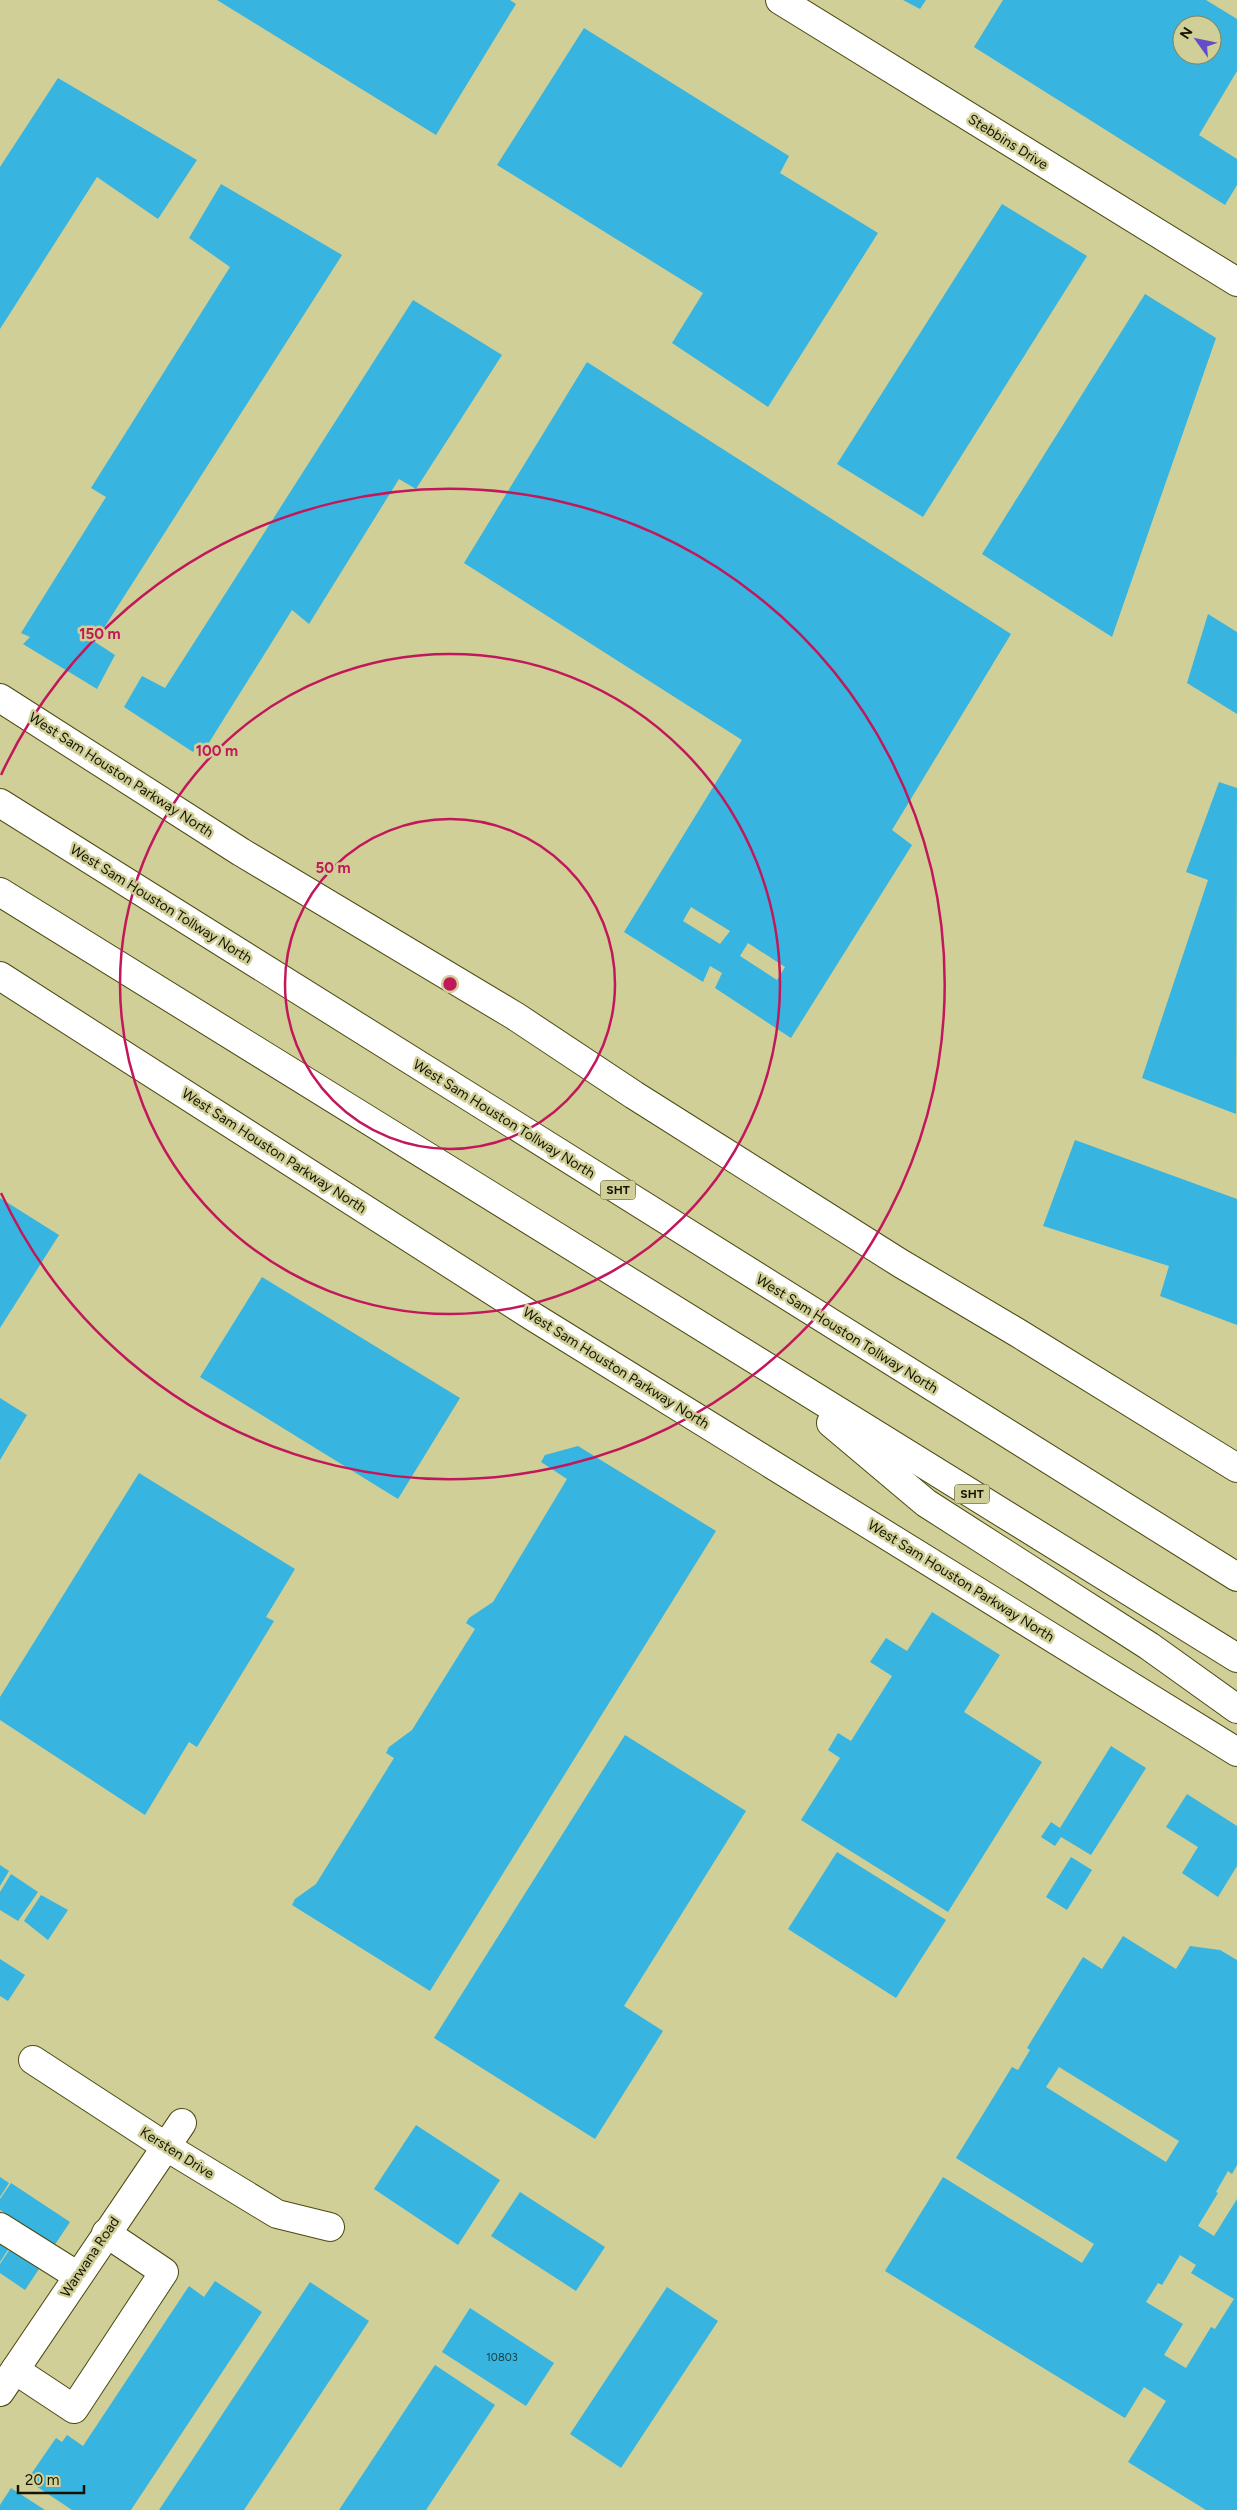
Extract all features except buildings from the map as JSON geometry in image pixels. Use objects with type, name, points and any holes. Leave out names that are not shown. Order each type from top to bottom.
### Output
[{"type":"main road","name":"Stebbins Drive","points":[[780,0],[1237,282]]},
{"type":"main road","name":"West Sam Houston Parkway North","points":[[0,698],[234,847],[515,1016],[634,1095],[900,1263],[1018,1333],[1237,1468]]},
{"type":"main road","name":"West Sam Houston Tollway North","points":[[0,804],[1237,1577]]},
{"type":"main road","name":"SHT","points":[[0,892],[1237,1658]]},
{"type":"main road","name":"West Sam Houston Parkway North","points":[[0,976],[524,1311],[1237,1752]]},
{"type":"main road","points":[[755,1360],[926,1503],[1150,1646],[1237,1708]]},
{"type":"main road","name":"Kersten Drive","points":[[33,2060],[165,2146],[277,2214],[330,2227]]},
{"type":"main road","name":"Warwana Road","points":[[0,2392],[182,2123]]},
{"type":"main road","points":[[0,2227],[78,2276]]},
{"type":"main road","points":[[15,2370],[74,2409],[164,2272],[106,2233]]}]
